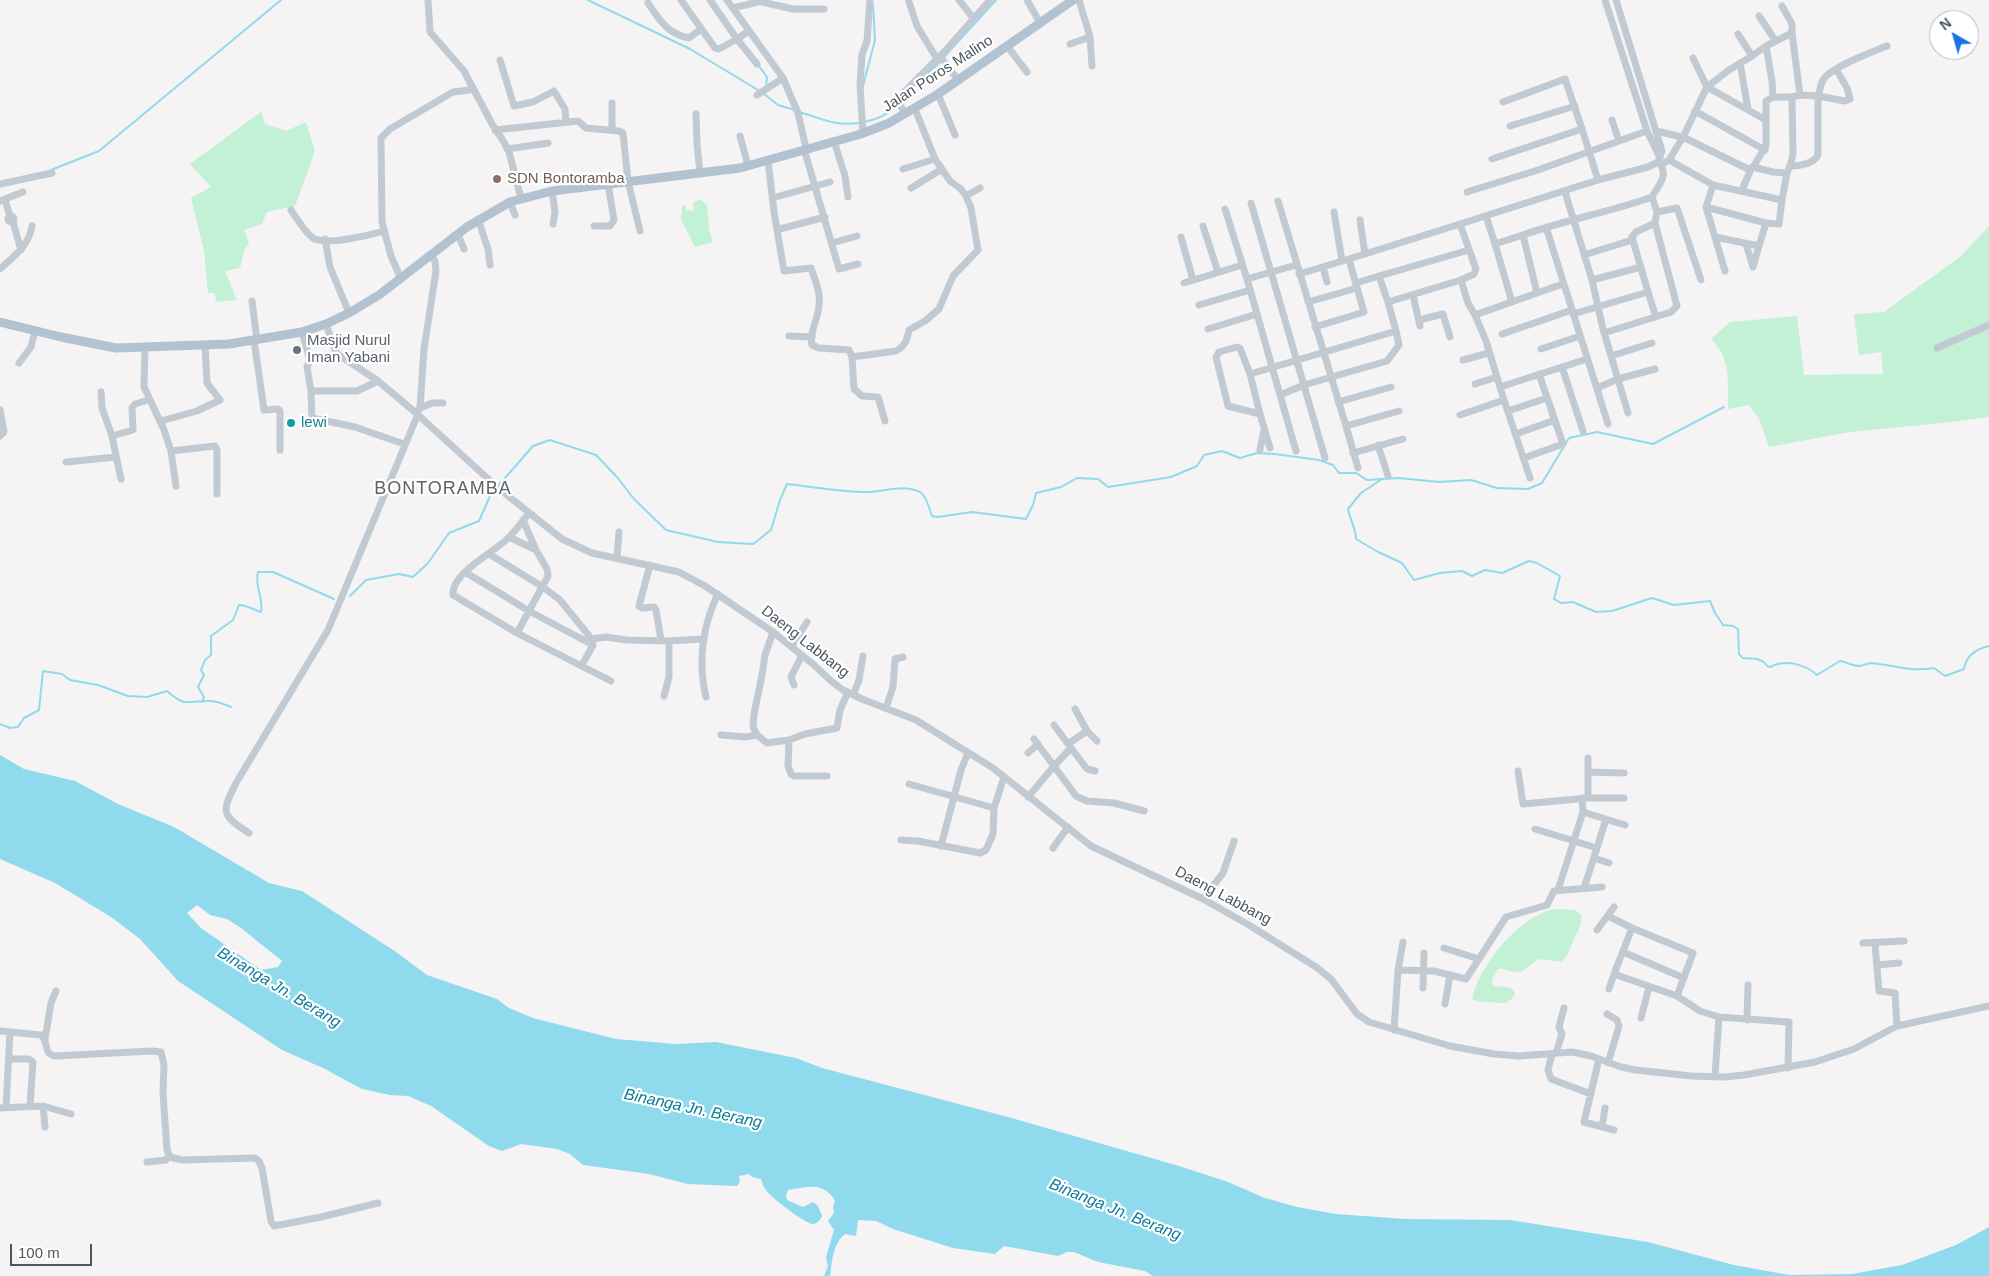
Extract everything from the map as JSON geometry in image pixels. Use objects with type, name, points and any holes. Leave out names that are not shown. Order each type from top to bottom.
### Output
[{"type":"main road","name":"Jalan Poros Malino","points":[[0,322],[116,348],[230,344],[302,332],[326,324],[349,313],[379,295],[478,219],[521,198],[552,191],[748,166],[834,141],[863,126],[889,123],[902,107],[915,109],[1074,0]]},
{"type":"street","points":[[428,0],[430,32],[464,71],[507,149],[521,198]]},
{"type":"street","points":[[681,0],[717,49],[750,31]]},
{"type":"street","points":[[710,0],[757,64]]},
{"type":"street","points":[[727,0],[783,78],[795,102],[805,148],[839,269],[858,264]]},
{"type":"street","points":[[863,126],[860,85],[862,55],[867,41],[870,0]]},
{"type":"street","points":[[959,0],[974,19]]},
{"type":"street","points":[[902,107],[896,99],[939,58],[990,0]]},
{"type":"street","points":[[1027,0],[1040,23]]},
{"type":"street","points":[[1079,0],[1090,37],[1092,66]]},
{"type":"street","points":[[1495,244],[1572,219],[1600,213],[1652,197],[1664,175],[1647,131],[1605,0]]},
{"type":"street","points":[[1616,0],[1662,151],[1660,161]]},
{"type":"street","points":[[733,8],[764,1],[793,10],[824,9]]},
{"type":"street","points":[[909,2],[917,26],[939,58],[958,80]]},
{"type":"street","points":[[648,3],[669,31],[689,38],[701,29]]},
{"type":"street","points":[[1706,207],[1766,223],[1779,224],[1788,169],[1793,154],[1796,96],[1792,24],[1782,6]]},
{"type":"street","points":[[1759,16],[1775,40]]},
{"type":"street","points":[[1669,160],[1683,137],[1707,87],[1775,40],[1792,33]]},
{"type":"street","points":[[1738,34],[1752,56]]},
{"type":"street","points":[[1070,44],[1090,37]]},
{"type":"street","points":[[1006,46],[1027,72]]},
{"type":"street","points":[[1766,46],[1773,97]]},
{"type":"street","points":[[1656,132],[1683,137],[1736,163],[1752,168],[1774,172],[1811,162],[1818,155],[1818,96],[1824,79],[1836,69],[1855,59],[1887,46]]},
{"type":"street","points":[[1693,58],[1707,87],[1766,120]]},
{"type":"street","points":[[500,60],[514,106],[534,102],[554,90],[565,109],[566,122]]},
{"type":"street","points":[[1740,63],[1748,109]]},
{"type":"street","points":[[1742,190],[1752,168],[1765,150],[1766,101],[1773,97],[1796,96],[1850,99],[1847,88],[1836,69]]},
{"type":"street","points":[[758,94],[783,78]]},
{"type":"street","points":[[1503,102],[1565,79],[1598,180]]},
{"type":"street","points":[[401,279],[391,256],[382,222],[381,138],[390,129],[452,92],[470,90]]},
{"type":"street","points":[[938,94],[955,135]]},
{"type":"street","points":[[612,103],[612,130]]},
{"type":"street","points":[[1510,126],[1575,106]]},
{"type":"street","points":[[852,357],[901,349],[909,330],[931,317],[939,309],[953,276],[978,250],[971,208],[966,196],[961,189],[950,181],[935,159],[915,109]]},
{"type":"street","points":[[1695,111],[1765,150]]},
{"type":"street","points":[[696,114],[700,173]]},
{"type":"street","points":[[1612,120],[1619,141]]},
{"type":"street","points":[[495,130],[578,121],[586,128],[623,133],[628,181],[640,231]]},
{"type":"street","points":[[1492,159],[1582,129]]},
{"type":"street","points":[[1467,192],[1538,170],[1647,131]]},
{"type":"street","points":[[740,136],[748,166]]},
{"type":"street","points":[[834,141],[845,176],[848,197]]},
{"type":"street","points":[[507,149],[548,143]]},
{"type":"street","points":[[903,169],[935,159]]},
{"type":"street","points":[[768,160],[784,271],[811,268],[819,295],[818,313],[811,342],[814,347],[848,350],[852,357],[854,389],[862,396],[878,397],[885,421]]},
{"type":"street","points":[[1299,274],[1660,161],[1669,160],[1713,185],[1782,200]]},
{"type":"street","points":[[911,188],[942,169]]},
{"type":"street","points":[[0,184],[52,173]]},
{"type":"street","points":[[776,197],[830,182]]},
{"type":"street","points":[[594,226],[610,226],[614,220],[608,184]]},
{"type":"street","points":[[1713,185],[1706,207],[1725,271]]},
{"type":"street","points":[[966,196],[980,188]]},
{"type":"street","points":[[552,191],[556,212],[553,224]]},
{"type":"street","points":[[21,250],[2,200],[23,192]]},
{"type":"street","points":[[1565,192],[1592,280],[1604,333],[1628,413]]},
{"type":"street","points":[[1604,333],[1672,312],[1677,305],[1655,223],[1657,212],[1652,197]]},
{"type":"street","points":[[1278,201],[1358,468]]},
{"type":"street","points":[[510,202],[515,215]]},
{"type":"street","points":[[1251,203],[1325,458]]},
{"type":"street","points":[[1657,212],[1677,208],[1701,280]]},
{"type":"street","points":[[1226,209],[1296,451]]},
{"type":"street","points":[[290,210],[313,238],[325,240],[355,239],[384,231]]},
{"type":"street","points":[[1315,327],[1364,312],[1345,260],[1334,212]]},
{"type":"street","points":[[1486,216],[1512,302]]},
{"type":"street","points":[[780,229],[825,217]]},
{"type":"street","points":[[0,225],[10,219]]},
{"type":"street","points":[[478,219],[488,249],[490,265]]},
{"type":"street","points":[[1360,220],[1365,254]]},
{"type":"street","points":[[1655,223],[1633,235],[1632,240],[1656,317]]},
{"type":"street","points":[[1746,244],[1752,267],[1766,223]]},
{"type":"street","points":[[1388,302],[1461,280],[1476,271],[1460,224]]},
{"type":"street","points":[[0,269],[21,250],[28,240],[32,226]]},
{"type":"street","points":[[1203,226],[1218,272]]},
{"type":"street","points":[[1546,227],[1608,424]]},
{"type":"street","points":[[458,234],[464,249]]},
{"type":"street","points":[[1523,235],[1537,293]]},
{"type":"street","points":[[832,243],[857,236]]},
{"type":"street","points":[[1181,237],[1193,280]]},
{"type":"street","points":[[1715,237],[1759,246]]},
{"type":"street","points":[[325,240],[330,267],[349,313]]},
{"type":"street","points":[[1584,255],[1632,240]]},
{"type":"street","points":[[1308,302],[1379,276],[1469,250]]},
{"type":"street","points":[[249,833],[229,818],[225,810],[226,804],[236,783],[337,612],[418,411],[424,349],[436,271],[435,261],[431,255]]},
{"type":"street","points":[[1184,282],[1242,265]]},
{"type":"street","points":[[1247,279],[1296,265]]},
{"type":"street","points":[[1323,267],[1328,282]]},
{"type":"street","points":[[1592,280],[1641,267]]},
{"type":"street","points":[[1280,395],[1388,360],[1399,345],[1379,276]]},
{"type":"street","points":[[1461,280],[1468,303],[1475,315],[1490,353],[1496,377],[1530,478]]},
{"type":"street","points":[[1475,315],[1563,284]]},
{"type":"street","points":[[1199,305],[1250,290]]},
{"type":"street","points":[[1502,334],[1573,312],[1648,292]]},
{"type":"street","points":[[1413,295],[1420,323],[1443,314],[1450,337]]},
{"type":"street","points":[[252,301],[264,410],[278,409],[280,411],[280,450]]},
{"type":"street","points":[[1208,329],[1257,314]]},
{"type":"street","name":"Daeng Labbang","points":[[326,324],[336,353],[374,384],[418,411],[496,487],[553,532],[574,546],[592,553],[679,572],[718,594],[792,646],[831,682],[850,694],[916,720],[1004,777],[1100,851],[1203,899],[1272,938],[1324,972],[1347,1003],[1364,1020],[1450,1046],[1494,1054],[1519,1056],[1554,1053],[1581,1054],[1625,1068],[1646,1072],[1715,1076],[1744,1075],[1815,1062],[1854,1049],[1897,1026],[1989,1006]]},
{"type":"street","points":[[1937,348],[1989,325]]},
{"type":"street","points":[[20,364],[30,347],[35,331]]},
{"type":"street","points":[[1250,374],[1396,331]]},
{"type":"street","points":[[302,332],[310,360],[307,367],[311,391],[312,418],[356,427],[404,444]]},
{"type":"street","points":[[789,336],[812,337]]},
{"type":"street","points":[[1541,349],[1580,336]]},
{"type":"street","points":[[1611,356],[1652,343]]},
{"type":"street","points":[[160,421],[197,411],[220,400],[207,383],[205,345]]},
{"type":"street","points":[[1260,414],[1228,406],[1216,357],[1217,353],[1237,347],[1240,348],[1250,374],[1270,448]]},
{"type":"street","points":[[145,348],[143,378],[149,400],[160,421],[171,451],[176,486]]},
{"type":"street","points":[[1464,360],[1490,353]]},
{"type":"street","points":[[1500,387],[1587,359]]},
{"type":"street","points":[[1562,367],[1583,432]]},
{"type":"street","points":[[1597,388],[1618,379],[1655,369]]},
{"type":"street","points":[[1524,458],[1563,444],[1539,374]]},
{"type":"street","points":[[1475,384],[1496,377]]},
{"type":"street","points":[[311,391],[354,391],[374,384]]},
{"type":"street","points":[[1338,402],[1391,387]]},
{"type":"street","points":[[101,392],[102,408],[112,436],[121,479]]},
{"type":"street","points":[[1508,411],[1547,398]]},
{"type":"street","points":[[112,436],[133,430],[132,408],[135,404],[149,400]]},
{"type":"street","points":[[1460,415],[1504,400]]},
{"type":"street","points":[[418,411],[432,403],[443,403]]},
{"type":"street","points":[[0,410],[4,432],[0,436]]},
{"type":"street","points":[[1346,426],[1399,411]]},
{"type":"street","points":[[1516,434],[1555,420]]},
{"type":"street","points":[[1260,450],[1264,427]]},
{"type":"street","points":[[1353,453],[1403,439]]},
{"type":"street","points":[[1378,445],[1388,476]]},
{"type":"street","points":[[171,451],[215,446],[218,494]]},
{"type":"street","points":[[66,462],[116,457]]},
{"type":"street","points":[[529,513],[509,537],[465,572],[455,585],[453,595],[517,633],[611,681]]},
{"type":"street","points":[[517,633],[548,576],[548,572],[523,520]]},
{"type":"street","points":[[618,558],[619,532]]},
{"type":"street","points":[[509,537],[536,550]]},
{"type":"street","points":[[489,554],[560,600],[592,642]]},
{"type":"street","points":[[650,565],[639,606],[642,608],[654,607],[656,610],[660,640]]},
{"type":"street","points":[[465,572],[529,611],[592,642],[606,637],[626,640],[669,641],[703,639]]},
{"type":"street","points":[[706,697],[702,674],[703,639],[707,620],[718,594]]},
{"type":"street","points":[[792,646],[807,622]]},
{"type":"street","points":[[774,632],[765,655],[753,727],[757,735],[767,743],[789,740],[837,728],[840,710],[859,680],[862,656]]},
{"type":"street","points":[[664,696],[669,677],[669,641]]},
{"type":"street","points":[[582,665],[592,642]]},
{"type":"street","points":[[794,685],[791,677],[802,654]]},
{"type":"street","points":[[886,708],[893,687],[895,661],[898,657],[903,657]]},
{"type":"street","points":[[1076,709],[1087,731],[1097,741]]},
{"type":"street","points":[[1054,725],[1087,769],[1095,771]]},
{"type":"street","points":[[1028,797],[1070,746],[1087,731]]},
{"type":"street","points":[[722,734],[745,738],[757,735]]},
{"type":"street","points":[[789,740],[788,766],[791,774],[794,776],[827,776]]},
{"type":"street","points":[[1028,753],[1036,741],[1069,788],[1081,799],[1144,810]]},
{"type":"street","points":[[941,846],[961,770],[968,753]]},
{"type":"street","points":[[1558,890],[1573,840],[1584,812],[1588,758]]},
{"type":"street","points":[[1518,770],[1523,804],[1585,798],[1624,798]]},
{"type":"street","points":[[1588,772],[1624,773]]},
{"type":"street","points":[[901,840],[983,853],[992,834],[994,808],[1004,777]]},
{"type":"street","points":[[909,784],[994,808]]},
{"type":"street","points":[[1584,812],[1625,825]]},
{"type":"street","points":[[1584,888],[1606,819]]},
{"type":"street","points":[[1053,848],[1068,827]]},
{"type":"street","points":[[1535,828],[1597,848]]},
{"type":"street","points":[[1203,899],[1223,873],[1234,841]]},
{"type":"street","points":[[1594,858],[1609,863]]},
{"type":"street","points":[[1398,970],[1423,970],[1466,979],[1506,917],[1547,905],[1554,891],[1602,887]]},
{"type":"street","points":[[1597,930],[1614,907]]},
{"type":"street","points":[[1608,916],[1693,953],[1677,996]]},
{"type":"street","points":[[1609,989],[1632,928]]},
{"type":"street","points":[[1863,943],[1875,944],[1904,941]]},
{"type":"street","points":[[1394,1030],[1398,970],[1403,942]]},
{"type":"street","points":[[1875,944],[1879,991],[1895,993],[1897,1026]]},
{"type":"street","points":[[1444,948],[1479,959]]},
{"type":"street","points":[[1623,952],[1684,978]]},
{"type":"street","points":[[1423,988],[1424,953]]},
{"type":"street","points":[[1877,964],[1899,962]]},
{"type":"street","points":[[1614,974],[1677,996],[1700,1011],[1719,1017],[1789,1022],[1788,1068]]},
{"type":"street","points":[[1445,1004],[1450,975]]},
{"type":"street","points":[[1747,1020],[1748,985]]},
{"type":"street","points":[[1641,1018],[1650,986]]},
{"type":"street","points":[[56,991],[51,1003],[45,1038],[47,1052],[50,1055],[160,1052],[164,1066],[163,1093],[169,1155],[166,1160],[147,1162]]},
{"type":"street","points":[[1564,1008],[1559,1027],[1562,1034],[1548,1070],[1551,1079],[1591,1094]]},
{"type":"street","points":[[1607,1014],[1617,1020],[1619,1026],[1608,1063]]},
{"type":"street","points":[[1715,1076],[1719,1017]]},
{"type":"street","points":[[0,1031],[38,1034],[45,1038]]},
{"type":"street","points":[[10,1032],[9,1059],[3,1107],[43,1106],[71,1114]]},
{"type":"street","points":[[0,1047],[9,1048]]},
{"type":"street","points":[[9,1059],[33,1062],[30,1106]]},
{"type":"street","points":[[1599,1059],[1584,1122],[1614,1130]]},
{"type":"street","points":[[43,1106],[45,1127]]},
{"type":"street","points":[[1602,1127],[1604,1108]]},
{"type":"street","points":[[169,1155],[174,1160],[254,1158],[262,1168],[271,1221],[274,1226],[378,1203]]},
{"type":"green space","points":[[261,112],[265,124],[286,131],[306,122],[315,151],[295,206],[267,212],[262,224],[244,230],[249,243],[244,251],[240,268],[225,271],[237,300],[216,302],[215,293],[208,293],[204,251],[191,198],[211,187],[190,164]]},
{"type":"green space","points":[[700,199],[707,205],[709,229],[713,242],[695,247],[681,219],[682,206],[685,205],[687,211],[694,210],[693,203]]},
{"type":"green space","points":[[1989,226],[1989,417],[1850,432],[1769,447],[1759,419],[1749,405],[1728,409],[1728,381],[1725,362],[1722,354],[1711,339],[1730,322],[1797,316],[1804,375],[1883,374],[1881,352],[1859,355],[1854,314],[1884,312],[1961,256]]},
{"type":"green space","points":[[1555,909],[1575,910],[1581,915],[1581,924],[1562,962],[1539,959],[1521,972],[1498,969],[1492,980],[1493,986],[1511,989],[1515,994],[1513,998],[1507,1002],[1500,1003],[1472,999],[1483,971],[1503,944],[1528,921],[1541,913]]},
{"type":"water","name":"Binanga Jn. Berang","points":[[0,755],[24,769],[75,781],[118,804],[174,827],[269,883],[302,891],[396,952],[427,975],[497,999],[509,1008],[533,1018],[616,1039],[676,1044],[716,1042],[796,1058],[822,1068],[1008,1117],[1179,1166],[1228,1182],[1265,1198],[1297,1207],[1336,1214],[1406,1219],[1510,1220],[1648,1242],[1734,1265],[1789,1275],[1852,1274],[1902,1265],[1956,1245],[1989,1227],[1989,1276],[1153,1276],[1145,1271],[1098,1262],[1074,1252],[1067,1252],[1058,1256],[1004,1246],[995,1254],[953,1248],[893,1229],[876,1221],[858,1220],[856,1236],[845,1234],[841,1238],[834,1253],[830,1276],[824,1276],[828,1266],[826,1257],[834,1230],[828,1221],[834,1213],[835,1200],[825,1190],[814,1187],[802,1188],[788,1190],[786,1195],[787,1200],[803,1207],[813,1202],[818,1206],[822,1216],[818,1222],[813,1224],[797,1216],[781,1204],[765,1189],[761,1179],[752,1177],[749,1174],[739,1176],[740,1182],[737,1186],[688,1184],[649,1174],[583,1165],[570,1154],[557,1149],[521,1144],[502,1151],[489,1146],[431,1106],[408,1096],[390,1095],[362,1089],[323,1068],[282,1050],[178,981],[140,939],[111,917],[55,883],[0,859]],"holes":[[[197,905],[210,915],[227,919],[241,928],[282,961],[278,967],[261,970],[201,928],[187,913]]]},
{"type":"waterway","points":[[51,170],[99,151],[281,0]]},
{"type":"waterway","points":[[588,0],[690,49],[758,90]]},
{"type":"waterway","points":[[944,57],[996,0]]},
{"type":"waterway","points":[[863,86],[875,40],[873,5]]},
{"type":"waterway","points":[[923,78],[941,61]]},
{"type":"waterway","points":[[759,66],[767,77],[766,86]]},
{"type":"waterway","points":[[900,102],[912,89]]},
{"type":"waterway","points":[[764,94],[778,105],[795,110]]},
{"type":"waterway","points":[[864,122],[882,116],[897,105]]},
{"type":"waterway","points":[[799,112],[835,123],[860,123]]},
{"type":"waterway","points":[[498,486],[533,446],[550,440],[596,455],[617,477],[634,499],[666,530],[718,542],[753,544],[771,530],[787,484],[863,492],[899,488],[913,489],[922,494],[932,516],[938,517],[972,512],[1026,519],[1033,505],[1036,493],[1061,487],[1077,478],[1098,479],[1108,487],[1171,477],[1197,466],[1204,455],[1222,451],[1240,458],[1257,453],[1319,460],[1333,465],[1339,473],[1356,473],[1367,480],[1399,478],[1439,482],[1471,480],[1497,488],[1528,489],[1542,483],[1569,438],[1597,432],[1653,444],[1724,407]]},
{"type":"waterway","points":[[1382,479],[1361,493],[1348,509],[1356,539],[1402,563],[1414,580],[1440,573],[1462,571],[1472,576],[1485,570],[1502,573],[1529,561],[1537,563],[1560,576],[1554,599],[1561,603],[1573,602],[1596,612],[1612,611],[1652,598],[1674,605],[1710,601],[1723,625],[1733,626],[1738,629],[1739,654],[1743,658],[1757,659],[1770,667],[1782,663],[1795,664],[1807,668],[1817,675],[1840,661],[1857,666],[1871,663],[1909,669],[1934,668],[1945,676],[1964,669],[1967,660],[1972,654],[1989,646]]},
{"type":"waterway","points":[[350,596],[366,580],[399,574],[413,577],[428,563],[449,533],[479,521],[490,496],[495,490]]},
{"type":"waterway","points":[[202,702],[204,697],[198,687],[204,675],[201,670],[205,660],[211,655],[211,636],[233,620],[239,605],[261,612],[262,606],[257,583],[258,572],[273,572],[334,599]]},
{"type":"waterway","points":[[0,724],[10,728],[18,727],[24,718],[39,710],[43,671],[62,674],[70,680],[98,685],[128,696],[147,697],[167,691],[184,702],[214,701],[231,707]]},
{"type":"place","name":"SDN Bontoramba","points":[[497,179]]},
{"type":"place","name":"Masjid Nurul Iman Yabani","points":[[297,350]]},
{"type":"place","name":"lewi","points":[[291,423]]},
{"type":"district","name":"BONTORAMBA","points":[[443,489]]}]
